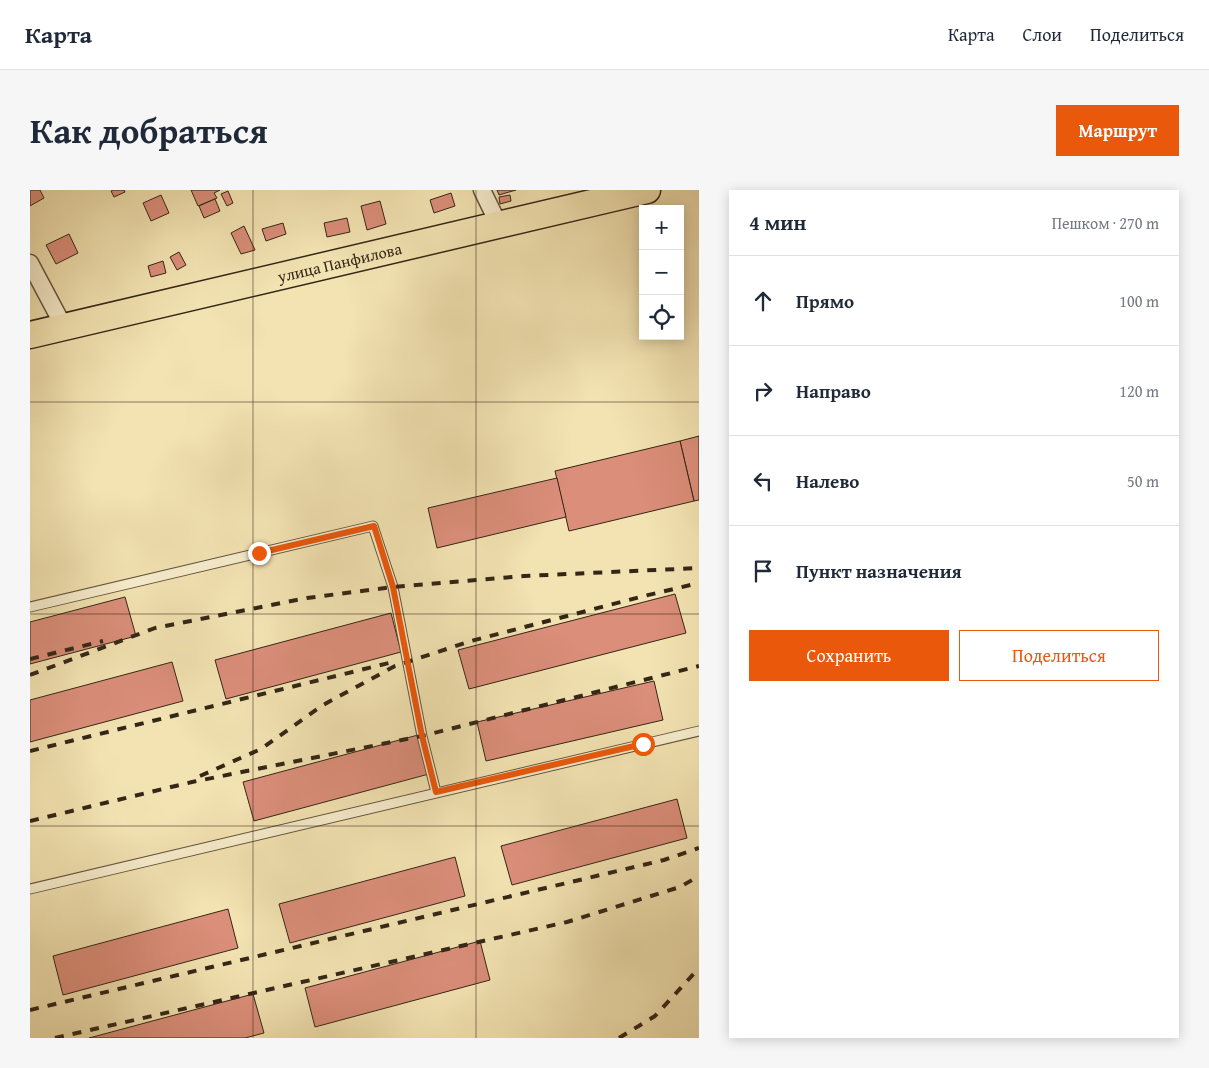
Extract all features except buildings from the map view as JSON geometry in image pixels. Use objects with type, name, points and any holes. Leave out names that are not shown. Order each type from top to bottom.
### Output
[{"type":"main road","name":"улица Панфилова","points":[[30,335],[647,190]]},
{"type":"street","points":[[482,190],[499,225]]},
{"type":"street","points":[[30,263],[64,327]]},
{"type":"lane","points":[[30,607],[374,526],[393,587],[422,736],[436,792]]},
{"type":"lane","points":[[30,889],[699,731]]},
{"type":"railway","points":[[30,675],[155,628],[307,598],[393,587],[524,576],[699,568]]},
{"type":"railway","points":[[200,776],[261,749],[323,705],[395,666],[471,641],[699,583]]},
{"type":"railway","points":[[30,659],[103,641]]},
{"type":"railway","points":[[30,751],[397,661]]},
{"type":"railway","points":[[30,821],[192,782],[422,736],[699,666]]},
{"type":"railway","points":[[30,1010],[664,860],[699,848]]},
{"type":"railway","points":[[55,1038],[567,922],[680,887],[699,876]]},
{"type":"railway","points":[[619,1038],[655,1016],[699,968]]},
{"type":"route","points":[[259,553],[374,526],[393,587],[422,736],[436,792],[643,744]]}]
